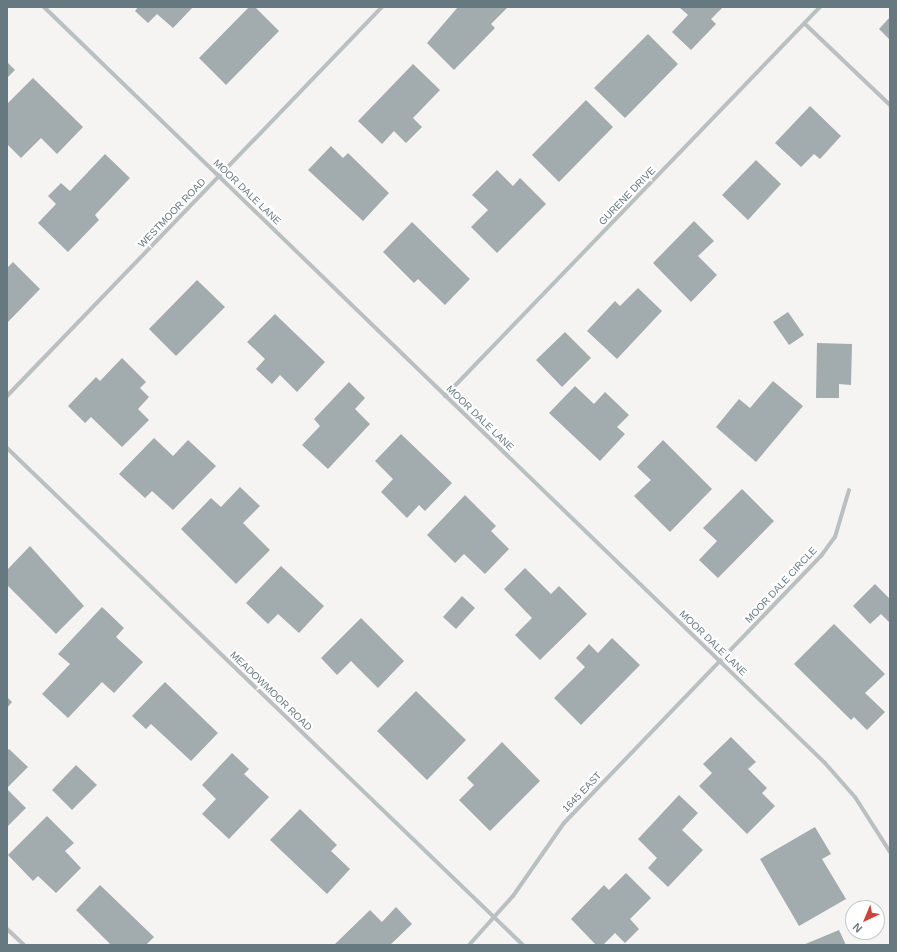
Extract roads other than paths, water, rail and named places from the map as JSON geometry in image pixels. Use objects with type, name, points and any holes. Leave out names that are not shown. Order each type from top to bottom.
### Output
[{"type":"street","name":"MOOR DALE LANE","points":[[44,7],[824,762],[855,797],[890,852]]},
{"type":"street","name":"WESTMOOR ROAD","points":[[7,396],[382,7]]},
{"type":"street","name":"GURENE DRIVE","points":[[445,396],[820,7]]},
{"type":"street","points":[[804,24],[890,105]]},
{"type":"street","name":"MEADOWMOOR ROAD","points":[[7,448],[523,945]]},
{"type":"street","name":"MOOR DALE CIRCLE","points":[[720,661],[821,556],[834,536],[849,490]]},
{"type":"street","name":"1645 EAST","points":[[470,945],[496,918],[554,834],[720,661]]},
{"type":"street","points":[[7,929],[24,945]]}]
